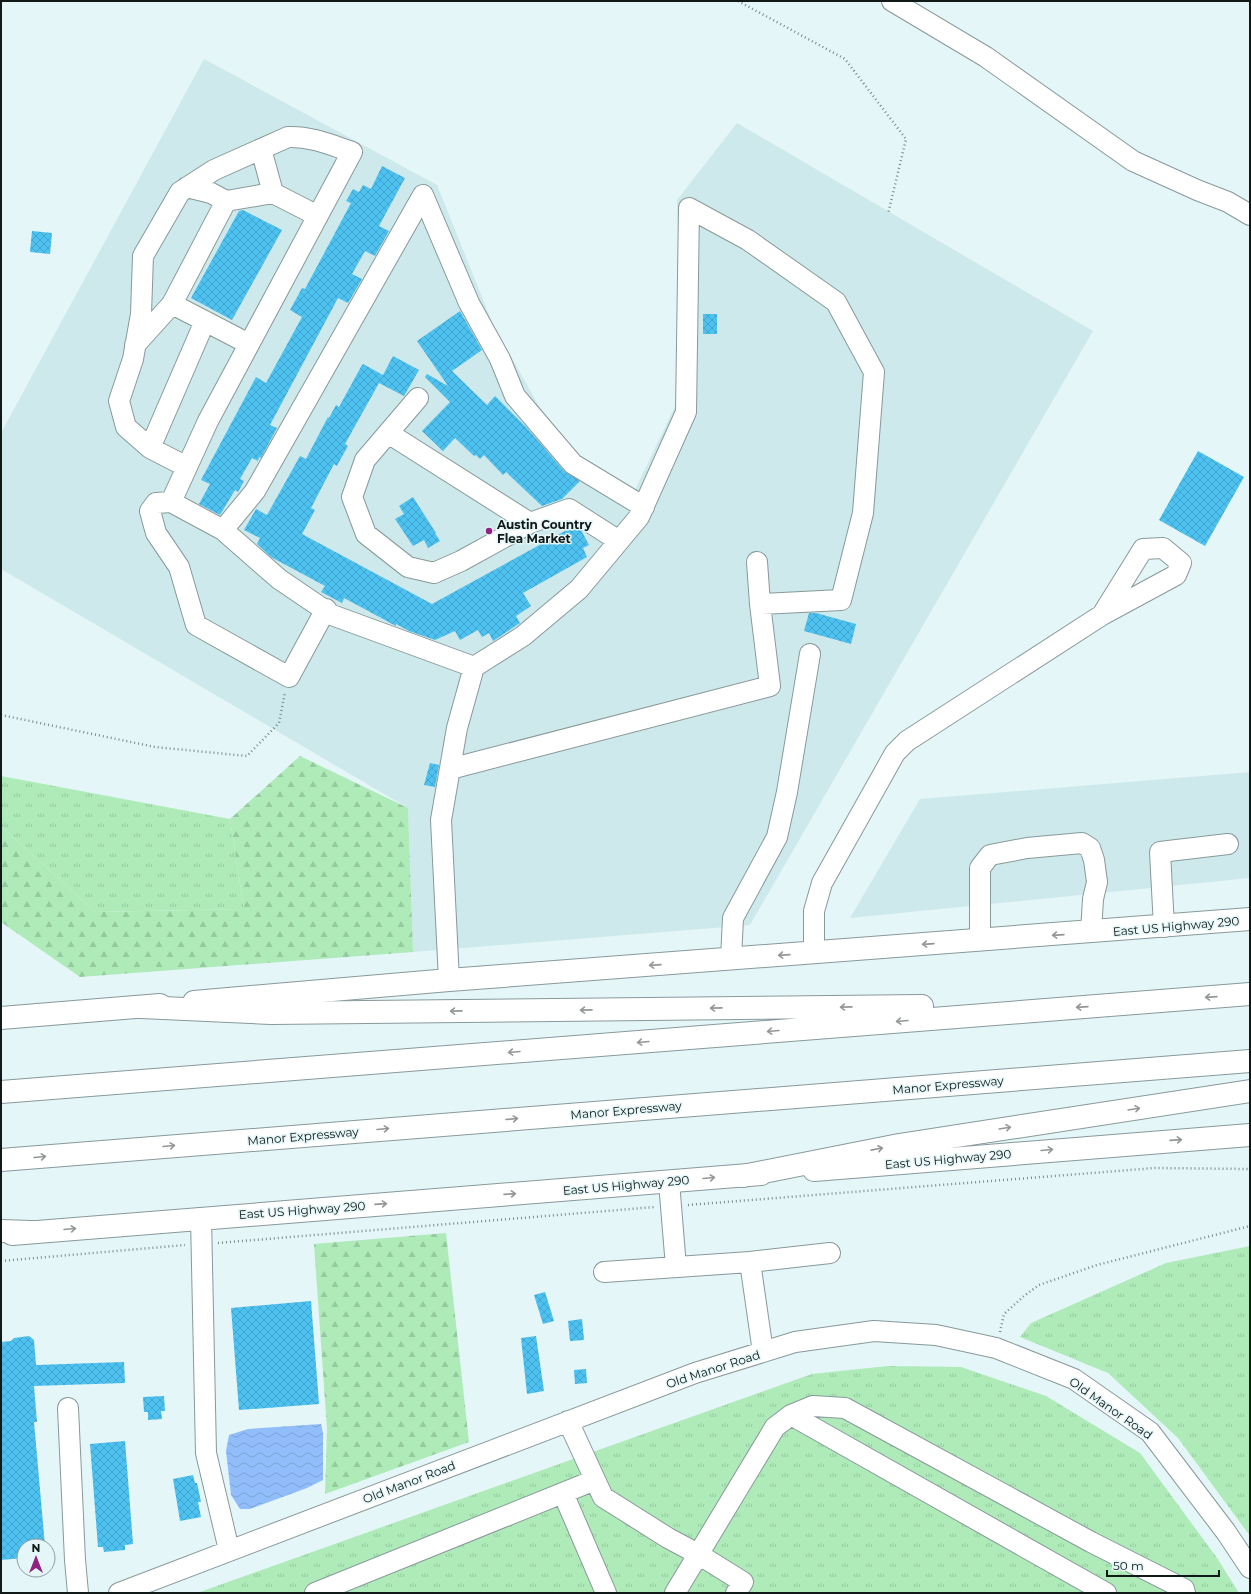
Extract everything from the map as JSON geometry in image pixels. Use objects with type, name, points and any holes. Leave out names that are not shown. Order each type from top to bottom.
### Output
[{"type":"main road","name":"East US Highway 290","points":[[1,1018],[449,980],[1250,920]]},
{"type":"main road","points":[[1,1092],[1250,994]]},
{"type":"main road","points":[[141,1007],[271,1013],[923,1006],[997,1014]]},
{"type":"main road","name":"Manor Expressway","points":[[1,1160],[1250,1061]]},
{"type":"main road","points":[[743,1176],[899,1145],[1250,1091]]},
{"type":"main road","name":"East US Highway 290","points":[[1,1235],[1250,1135]]},
{"type":"main road","points":[[1,1231],[31,1232]]},
{"type":"street","points":[[892,1],[986,57],[1132,161],[1196,190],[1228,202],[1250,215]]},
{"type":"street","points":[[171,502],[187,467],[208,421],[352,152],[301,136],[288,137],[214,170],[180,192],[143,256],[140,314],[133,359],[119,401],[126,427],[150,448],[187,467]]},
{"type":"street","points":[[261,150],[273,193]]},
{"type":"street","points":[[187,187],[210,193],[226,201],[273,193],[318,216]]},
{"type":"street","points":[[224,530],[255,491],[423,195],[469,303],[500,359],[515,396],[573,464],[644,507]]},
{"type":"street","points":[[135,345],[172,304],[226,201]]},
{"type":"street","points":[[449,980],[442,820],[456,728],[474,667],[523,636],[579,588],[639,517],[644,507],[686,412],[689,208],[748,240],[836,302],[874,372],[863,513],[841,600],[760,604]]},
{"type":"street","points":[[172,304],[249,344]]},
{"type":"street","points":[[150,448],[205,321]]},
{"type":"street","points":[[418,398],[365,460],[352,497],[366,534],[408,567],[434,573],[461,561],[530,523],[569,509],[619,541]]},
{"type":"street","points":[[388,433],[530,523]]},
{"type":"street","points":[[326,609],[288,677],[196,625],[179,567],[156,533],[150,511],[156,503],[171,502],[224,530],[279,579],[326,609],[332,615],[474,667]]},
{"type":"street","points":[[450,769],[770,686],[760,604],[758,562]]},
{"type":"street","points":[[814,953],[814,911],[822,883],[895,753],[907,740],[1102,615]]},
{"type":"street","points":[[731,959],[733,918],[777,837],[787,792],[810,654]]},
{"type":"street","points":[[980,940],[980,868],[990,855],[1027,848],[1082,843],[1090,848],[1094,860],[1097,882],[1093,900],[1090,932]]},
{"type":"street","points":[[1164,926],[1160,852],[1228,844]]},
{"type":"street","points":[[669,1182],[676,1267]]},
{"type":"street","points":[[201,1218],[206,1453],[229,1550]]},
{"type":"street","points":[[604,1272],[750,1262],[830,1253]]},
{"type":"street","points":[[750,1262],[763,1352]]},
{"type":"street","name":"Old Manor Road","points":[[130,1591],[229,1550],[695,1373],[795,1342],[874,1331],[936,1335],[996,1348],[1074,1379],[1150,1432],[1226,1532],[1250,1568]]},
{"type":"street","points":[[675,1593],[774,1427],[791,1415],[813,1406],[844,1408],[1091,1542],[1184,1589],[1185,1593]]},
{"type":"street","points":[[68,1408],[75,1560],[78,1593]]},
{"type":"street","points":[[791,1415],[1106,1593]]},
{"type":"street","points":[[568,1421],[603,1498],[743,1582],[736,1593]]},
{"type":"street","points":[[315,1593],[595,1480]]},
{"type":"street","points":[[563,1493],[606,1593]]},
{"type":"path","points":[[738,1],[845,59],[906,139],[888,214]]},
{"type":"path","points":[[1,715],[155,747],[247,756],[279,723],[288,677]]},
{"type":"path","points":[[1,1261],[1155,1168],[1250,1169]]},
{"type":"path","points":[[996,1348],[1004,1314],[1024,1296],[1040,1285],[1097,1265],[1250,1226]]},
{"type":"shaded area","name":"Austin Country Flea Market","points":[[204,59],[437,185],[494,327],[539,406],[585,464],[634,492],[679,398],[682,364],[677,200],[737,123],[1093,331],[750,925],[413,952],[408,808],[1,569],[1,433]]},
{"type":"shaded area","points":[[1250,772],[1250,878],[850,918],[920,799]]},
{"type":"green space","points":[[300,756],[408,808],[413,952],[80,977],[1,922],[1,826],[95,912],[244,909],[230,819]]},
{"type":"green space","points":[[1,776],[230,819],[244,909],[95,912],[1,826]]},
{"type":"green space","points":[[446,1233],[469,1442],[325,1494],[327,1429],[314,1244]]},
{"type":"green space","points":[[1250,1246],[1250,1536],[1178,1438],[1108,1373],[1020,1337],[1031,1323],[1166,1263]]},
{"type":"green space","points":[[888,1366],[961,1367],[1046,1396],[1140,1453],[1217,1558],[1239,1593],[197,1593],[812,1374]]},
{"type":"water","points":[[321,1424],[323,1433],[323,1480],[307,1488],[250,1509],[240,1509],[231,1495],[226,1451],[229,1435],[248,1429]]},
{"type":"building","points":[[382,166],[405,178],[379,226],[389,231],[375,256],[365,251],[352,274],[362,279],[348,303],[338,298],[270,425],[277,428],[261,458],[259,457],[258,461],[252,458],[240,479],[244,481],[238,492],[235,490],[220,515],[199,504],[210,484],[201,480],[256,377],[266,383],[302,317],[290,310],[302,288],[305,289],[351,203],[346,201],[353,189],[359,192],[363,185],[371,189]]},
{"type":"building","points":[[243,210],[282,230],[232,320],[191,298],[239,211]]},
{"type":"building","points":[[32,231],[52,233],[50,254],[30,252]]},
{"type":"building","points":[[460,311],[482,350],[452,371],[487,405],[495,396],[527,428],[564,471],[580,481],[562,499],[542,506],[506,472],[503,475],[484,455],[480,459],[476,455],[474,456],[455,438],[443,451],[422,431],[450,402],[425,377],[427,374],[448,386],[417,341]]},
{"type":"building","points":[[703,314],[717,314],[717,334],[703,334]]},
{"type":"building","points":[[393,356],[419,370],[404,396],[379,383],[345,444],[348,446],[337,466],[334,464],[311,508],[315,510],[302,534],[432,604],[574,526],[581,530],[589,545],[583,548],[587,557],[523,593],[531,606],[516,616],[520,623],[493,641],[489,633],[482,637],[478,630],[460,640],[455,631],[435,640],[409,631],[396,624],[396,626],[344,598],[342,603],[321,592],[325,586],[271,557],[257,544],[260,538],[244,530],[256,509],[267,515],[300,456],[306,459],[328,417],[329,418],[336,405],[339,407],[362,365],[363,364],[383,375]]},
{"type":"building","points":[[1198,451],[1244,477],[1205,546],[1159,520]]},
{"type":"building","points":[[413,497],[440,541],[428,548],[424,540],[413,546],[395,519],[404,514],[399,506]]},
{"type":"building","points":[[809,613],[816,613],[856,624],[851,644],[804,631]]},
{"type":"building","points":[[430,763],[439,765],[435,787],[424,785]]},
{"type":"building","points":[[545,1292],[554,1321],[543,1324],[534,1295]]},
{"type":"building","points":[[311,1301],[319,1404],[239,1410],[231,1308]]},
{"type":"building","points":[[582,1319],[584,1340],[570,1341],[568,1321]]},
{"type":"building","points":[[29,1336],[34,1340],[36,1365],[124,1362],[125,1383],[34,1386],[37,1422],[34,1422],[44,1538],[16,1538],[16,1559],[1,1560],[1,1342],[11,1341],[14,1338]]},
{"type":"building","points":[[536,1336],[544,1391],[527,1394],[521,1338]]},
{"type":"building","points":[[586,1369],[587,1383],[575,1384],[574,1370]]},
{"type":"building","points":[[164,1396],[165,1411],[161,1411],[162,1419],[148,1420],[148,1412],[144,1412],[143,1397]]},
{"type":"building","points":[[125,1441],[133,1544],[125,1545],[125,1550],[104,1552],[103,1547],[98,1547],[90,1444]]},
{"type":"building","points":[[193,1475],[195,1483],[197,1483],[201,1502],[198,1502],[201,1517],[180,1521],[173,1479]]},
{"type":"place","name":"Austin Country Flea Market","points":[[489,531]]}]
